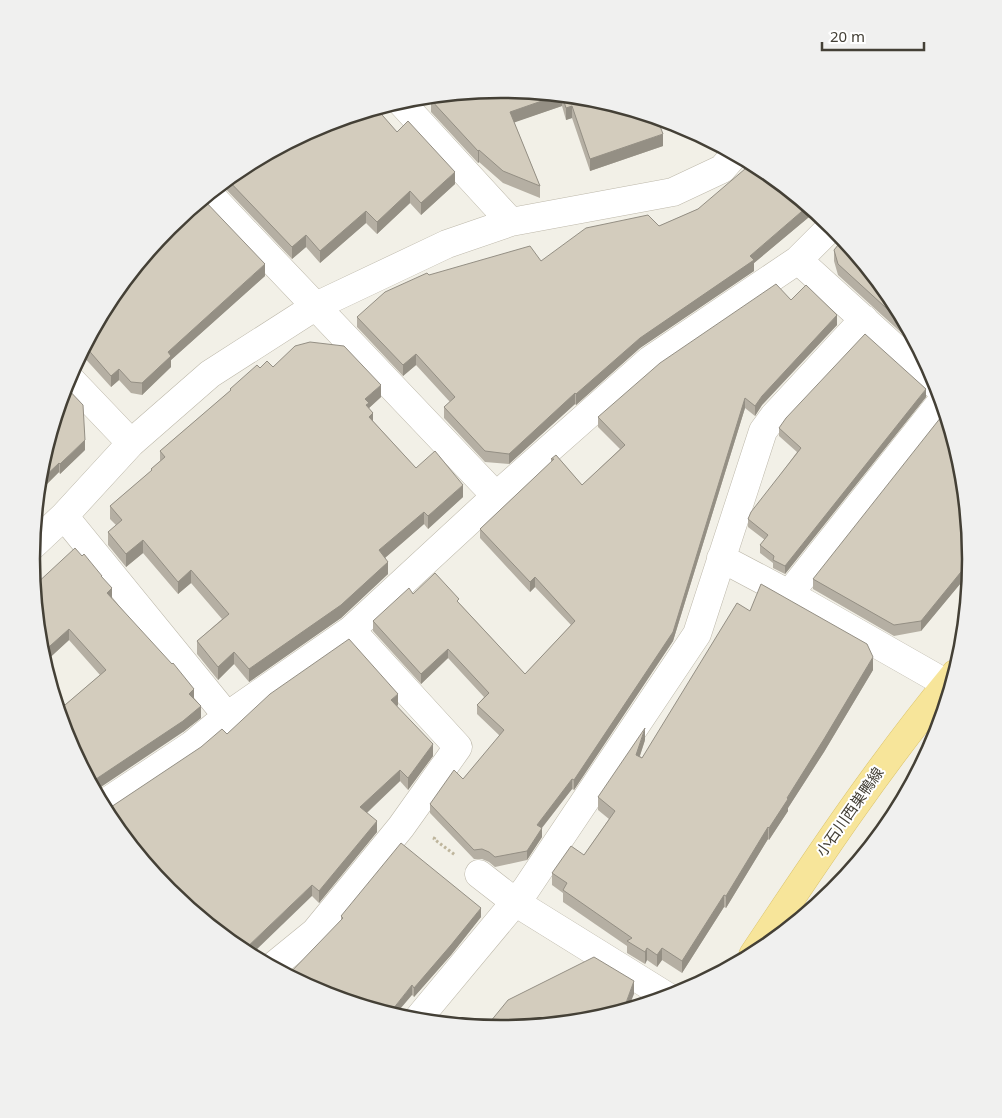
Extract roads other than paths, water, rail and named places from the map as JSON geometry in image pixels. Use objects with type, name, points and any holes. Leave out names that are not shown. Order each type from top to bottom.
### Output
[{"type":"main road","name":"小石川西巣鴨線","points":[[766,936],[888,757],[943,689]]},
{"type":"street","points":[[410,107],[511,222]]},
{"type":"street","points":[[41,538],[64,516],[131,443],[210,374],[316,306],[447,244],[511,222],[673,192],[722,169],[730,159]]},
{"type":"street","points":[[213,199],[496,496]]},
{"type":"street","points":[[109,800],[192,744],[227,716],[351,630],[496,496],[650,360],[798,260],[826,232]]},
{"type":"street","points":[[798,260],[922,372]]},
{"type":"street","points":[[423,1013],[516,902],[697,634],[763,431],[774,416],[864,319]]},
{"type":"street","points":[[75,384],[131,443]]},
{"type":"street","points":[[790,594],[937,408]]},
{"type":"street","points":[[64,516],[227,716]]},
{"type":"street","points":[[721,558],[946,677]]},
{"type":"street","points":[[278,962],[315,932],[401,827],[458,747],[351,630]]},
{"type":"street","points":[[479,874],[516,902],[660,992]]}]
